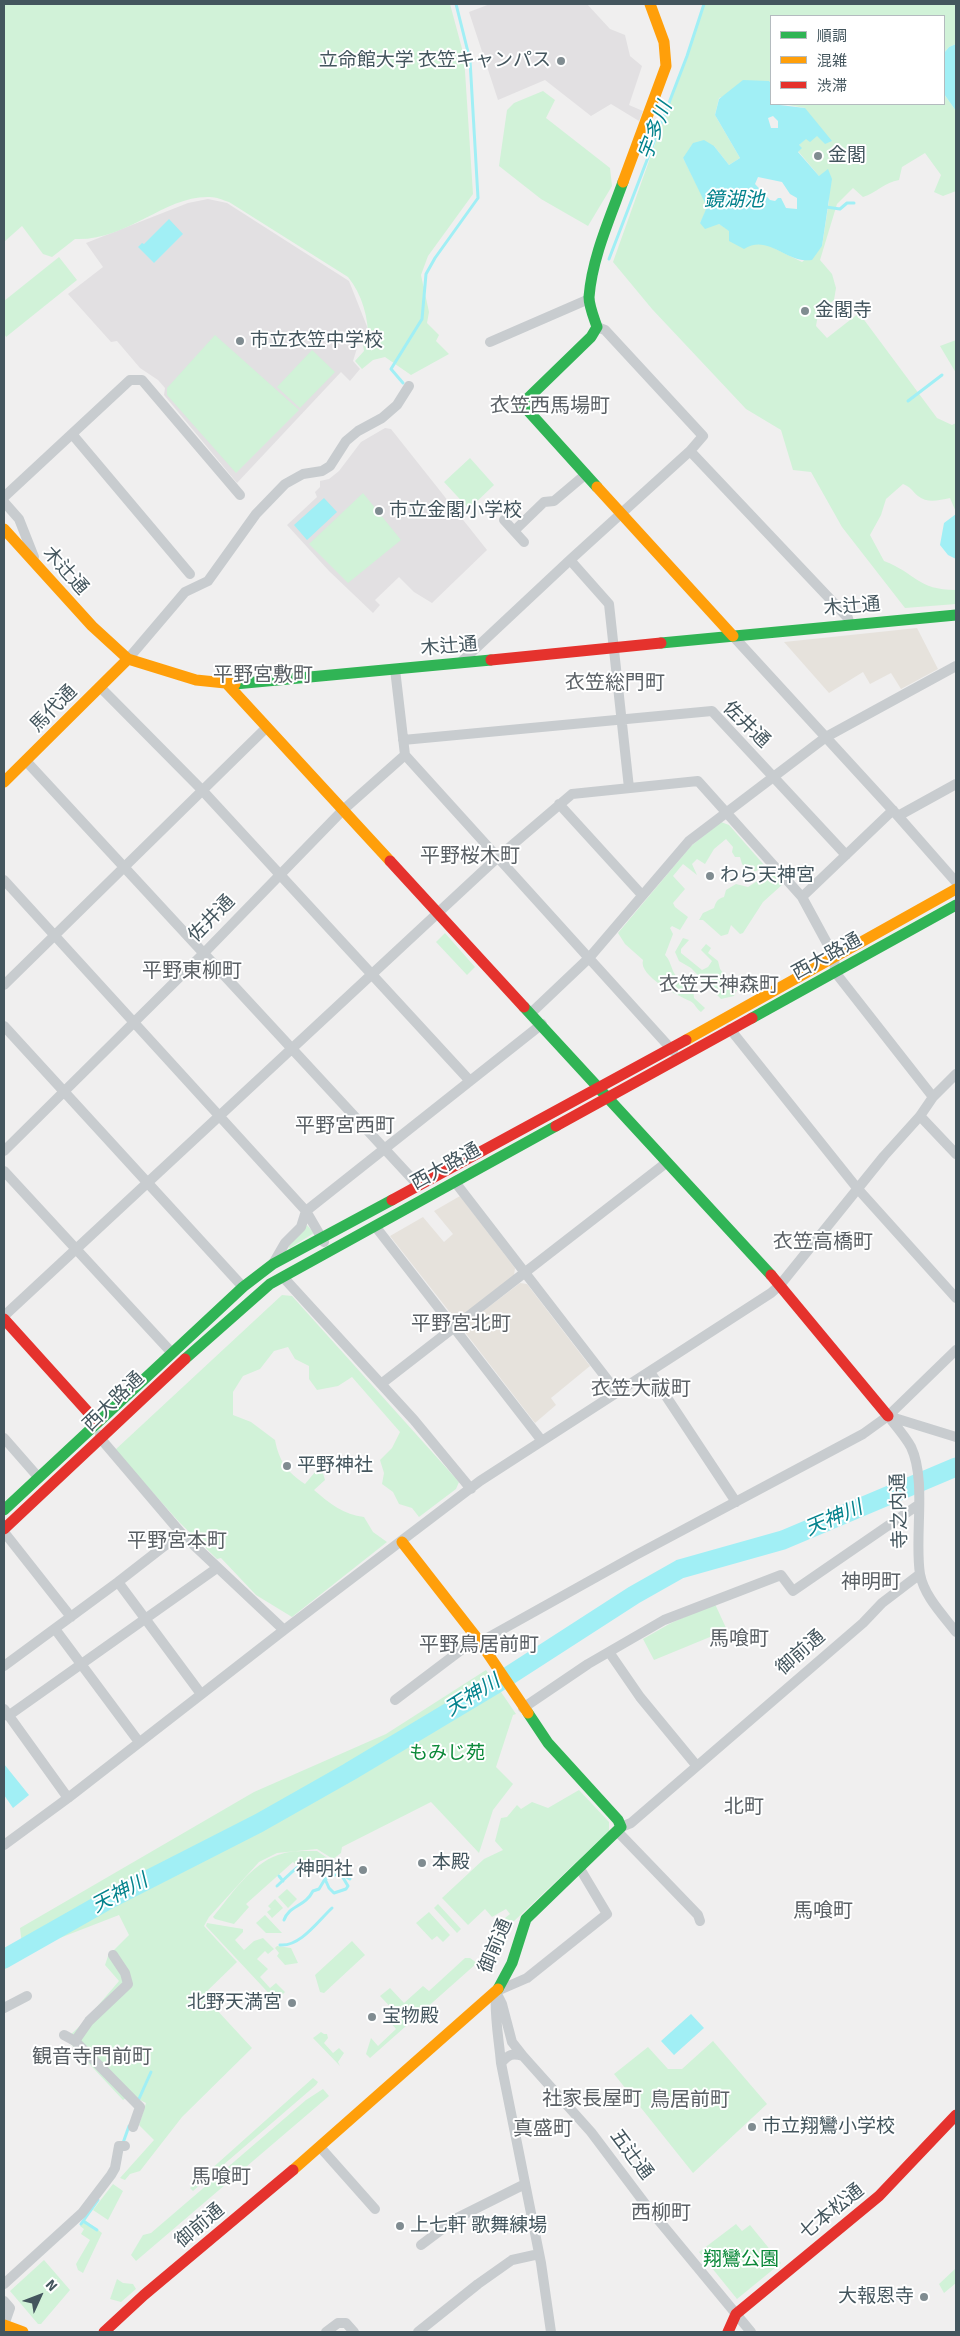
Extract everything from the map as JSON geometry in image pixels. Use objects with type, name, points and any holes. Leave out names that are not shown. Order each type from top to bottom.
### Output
[{"type":"street","points":[[650,4],[668,53],[666,66],[603,237],[589,299],[596,327],[591,337],[522,404],[896,813],[956,882]]},
{"type":"street","points":[[656,20],[660,4]]},
{"type":"street","points":[[490,342],[589,299]]},
{"type":"street","points":[[460,663],[690,451],[703,436],[606,330],[596,327]]},
{"type":"street","points":[[4,497],[130,380],[142,380],[240,495]]},
{"type":"street","points":[[128,659],[185,592],[208,581],[256,514],[285,484],[303,474],[322,471],[330,466],[346,441],[358,430],[382,418],[397,405],[409,386]]},
{"type":"street","points":[[72,434],[190,574]]},
{"type":"street","points":[[690,451],[848,618],[850,625]]},
{"type":"street","points":[[514,531],[544,502],[554,501],[586,474]]},
{"type":"street","points":[[4,502],[18,519],[40,570]]},
{"type":"street","points":[[504,520],[524,542]]},
{"type":"street","name":"木辻通","points":[[4,529],[92,626],[128,659],[196,680],[228,685],[956,615]]},
{"type":"street","points":[[570,560],[609,604],[629,788]]},
{"type":"street","name":"馬代通","points":[[4,782],[128,659]]},
{"type":"street","points":[[531,1013],[589,958],[689,841],[826,737],[956,666]]},
{"type":"street","points":[[395,669],[405,756],[671,1048],[677,1058]]},
{"type":"street","points":[[228,685],[542,1024],[666,1163],[780,1285],[888,1416],[956,1437]]},
{"type":"street","points":[[100,687],[202,790],[470,1081]]},
{"type":"street","name":"佐井通","points":[[403,740],[712,712],[846,855]]},
{"type":"street","points":[[4,985],[266,728]]},
{"type":"street","name":"佐井通","points":[[4,1151],[204,953],[343,810],[405,756]]},
{"type":"street","points":[[26,761],[417,1184]]},
{"type":"street","points":[[284,1630],[181,1533],[101,1439],[97,1422],[4,1318],[497,858],[559,804],[572,794],[698,781],[724,813],[802,897],[834,956],[835,972],[933,1097]]},
{"type":"street","points":[[802,897],[846,855],[896,813],[956,784]]},
{"type":"street","points":[[559,804],[642,895]]},
{"type":"street","points":[[4,880],[306,1211],[329,1251]]},
{"type":"street","name":"西大路通","points":[[4,1510],[243,1286],[273,1264],[321,1236],[671,1048],[956,889]]},
{"type":"street","name":"西大路通","points":[[4,1530],[213,1334],[270,1284],[956,905]]},
{"type":"street","points":[[273,1264],[285,1243],[301,1227],[306,1211],[542,1024]]},
{"type":"street","points":[[4,1026],[243,1286]]},
{"type":"street","points":[[730,1029],[858,1188],[956,1298]]},
{"type":"street","points":[[4,1845],[471,1489],[780,1285],[858,1188],[920,1116],[933,1097],[956,1074]]},
{"type":"street","points":[[920,1116],[956,1154]]},
{"type":"street","points":[[381,1384],[666,1163]]},
{"type":"street","points":[[4,1171],[172,1353]]},
{"type":"street","points":[[454,1182],[617,1392]]},
{"type":"street","points":[[375,1226],[542,1441]]},
{"type":"street","points":[[283,1277],[381,1384],[471,1489]]},
{"type":"street","points":[[395,1700],[479,1640],[863,1434],[888,1416],[956,1350]]},
{"type":"street","points":[[650,1372],[736,1502]]},
{"type":"street","name":"寺之内通","points":[[888,1416],[911,1448],[917,1473],[920,1574],[927,1593],[956,1632]]},
{"type":"street","points":[[4,1438],[39,1478]]},
{"type":"street","points":[[523,1708],[609,1652],[664,1620],[781,1575],[793,1591],[918,1505]]},
{"type":"street","points":[[4,1530],[71,1617]]},
{"type":"street","points":[[4,1666],[181,1533]]},
{"type":"street","points":[[402,1542],[479,1640],[508,1686],[548,1743],[618,1820],[620,1829],[692,1908],[700,1921]]},
{"type":"street","points":[[68,1798],[6,1712],[81,1663],[217,1568]]},
{"type":"street","name":"御前通","points":[[104,2332],[144,2295],[320,2147],[496,1992],[512,1963],[526,1919],[620,1829],[631,1823],[862,1623],[882,1603],[920,1574]]},
{"type":"street","points":[[118,1582],[201,1694]]},
{"type":"street","points":[[55,1629],[139,1742]]},
{"type":"street","points":[[609,1652],[640,1697],[696,1765]]},
{"type":"street","points":[[551,2332],[539,2254],[501,2063],[495,2016],[496,1992],[527,1978],[607,1914],[579,1867]]},
{"type":"street","points":[[75,2041],[89,2022],[128,1984],[125,1973],[113,1955]]},
{"type":"street","name":"五辻通","points":[[496,1992],[502,2004],[512,2042],[591,2132],[646,2205],[751,2332]]},
{"type":"street","points":[[4,2008],[28,1996]]},
{"type":"street","points":[[64,2035],[75,2041],[140,2107],[133,2127]]},
{"type":"street","points":[[501,2063],[509,2054],[523,2056]]},
{"type":"street","name":"七本松通","points":[[728,2332],[736,2314],[879,2196],[956,2114]]},
{"type":"street","points":[[4,2284],[82,2213],[112,2175],[119,2146],[124,2146]]},
{"type":"street","points":[[320,2147],[375,2209]]},
{"type":"street","points":[[421,2245],[457,2218],[525,2184]]},
{"type":"street","points":[[418,2332],[478,2284],[512,2260],[539,2254]]},
{"type":"street","points":[[4,2302],[10,2308],[4,2325],[23,2332]]},
{"type":"street","points":[[326,2332],[338,2322],[341,2322],[346,2323],[354,2332]]},
{"type":"shaded area","name":"立命館大学 衣笠キャンパス","points":[[490,4],[587,4],[610,29],[625,35],[630,56],[642,66],[629,105],[643,111],[639,121],[611,104],[591,116],[545,80],[498,100],[469,12]]},
{"type":"shaded area","name":"市立衣笠中学校","points":[[208,199],[227,203],[349,281],[368,329],[366,336],[358,345],[353,361],[360,369],[350,381],[341,372],[237,483],[164,395],[165,388],[158,380],[140,368],[117,341],[111,342],[68,294],[103,267],[86,243],[188,203]]},
{"type":"shaded area","name":"市立金閣小学校","points":[[385,428],[391,429],[487,550],[432,603],[414,592],[399,577],[375,600],[380,605],[373,613],[329,571],[287,525],[317,497],[315,492],[320,487],[320,481],[329,479],[339,471],[361,442]]},
{"type":"shaded area","points":[[917,628],[938,669],[901,689],[891,673],[870,684],[863,672],[829,693],[784,642]]},
{"type":"shaded area","points":[[460,1196],[515,1268],[514,1276],[463,1316],[452,1315],[390,1236],[423,1217],[444,1242],[453,1234],[434,1211]]},
{"type":"shaded area","points":[[520,1283],[527,1284],[590,1366],[551,1398],[556,1405],[535,1423],[464,1331],[466,1324]]},
{"type":"green space","points":[[4,4],[450,4],[464,56],[473,194],[428,256],[421,275],[429,312],[427,323],[439,335],[436,341],[449,354],[411,375],[385,357],[373,360],[362,369],[355,361],[364,351],[363,344],[368,340],[367,324],[361,299],[348,277],[229,202],[217,198],[193,198],[177,203],[112,233],[94,238],[75,239],[52,257],[43,254],[22,226],[4,242]]},
{"type":"green space","points":[[705,4],[956,4],[956,44],[949,47],[945,52],[945,15],[770,15],[770,82],[719,98],[715,115],[740,158],[729,165],[714,146],[683,158],[708,207],[700,223],[719,224],[752,244],[766,244],[802,262],[822,246],[829,201],[819,176],[798,151],[799,145],[806,138],[805,108],[788,105],[945,105],[945,95],[956,111],[956,191],[943,196],[934,192],[941,175],[925,153],[902,167],[899,180],[889,183],[863,197],[853,188],[837,204],[820,260],[832,274],[836,288],[834,300],[818,314],[816,326],[827,338],[859,313],[937,418],[952,425],[956,423],[956,512],[950,498],[934,501],[926,500],[903,484],[886,499],[881,515],[870,535],[884,561],[925,584],[956,590],[956,604],[905,608],[842,527],[811,472],[793,470],[781,430],[746,409],[652,309],[613,262]]},
{"type":"green space","points":[[543,91],[555,100],[546,118],[610,168],[612,186],[588,226],[541,199],[499,166],[507,110],[514,103]]},
{"type":"green space","points":[[59,257],[77,280],[6,337],[4,333],[4,301]]},
{"type":"green space","points":[[215,335],[299,410],[236,473],[167,395],[167,388]]},
{"type":"green space","points":[[956,340],[956,373],[940,346]]},
{"type":"green space","points":[[312,350],[335,372],[300,408],[277,387]]},
{"type":"green space","points":[[470,458],[494,485],[469,509],[444,482]]},
{"type":"green space","points":[[363,493],[401,540],[348,583],[309,544]]},
{"type":"green space","points":[[721,822],[729,825],[765,866],[750,872],[742,864],[740,857],[735,857],[732,852],[733,847],[726,839],[714,849],[705,864],[697,859],[692,864],[697,875],[683,864],[673,876],[685,889],[673,903],[675,907],[688,917],[680,930],[672,926],[670,928],[673,934],[665,955],[677,977],[692,986],[694,998],[705,1008],[701,1012],[692,1002],[660,985],[653,979],[643,966],[643,960],[625,944],[618,933],[691,846]]},
{"type":"green space","points":[[771,872],[783,884],[763,902],[743,933],[740,934],[731,925],[728,934],[721,936],[703,920],[699,920],[703,913],[714,908],[717,901],[724,897],[726,890],[736,884],[748,887]]},
{"type":"green space","points":[[445,933],[475,967],[467,975],[436,942]]},
{"type":"green space","points":[[683,938],[689,940],[681,949],[681,953],[702,970],[708,967],[712,961],[701,950],[706,944],[711,948],[708,953],[718,961],[720,969],[737,990],[734,996],[721,999],[691,968],[679,961],[675,952]]},
{"type":"green space","points":[[307,1225],[314,1233],[290,1248],[288,1247]]},
{"type":"green space","name":"平野神社","points":[[282,1295],[292,1296],[459,1482],[456,1489],[419,1517],[412,1508],[399,1504],[393,1492],[382,1484],[384,1473],[380,1460],[392,1448],[400,1432],[352,1377],[338,1386],[317,1390],[309,1379],[309,1366],[295,1359],[288,1347],[274,1351],[260,1369],[243,1376],[233,1392],[233,1415],[251,1422],[275,1440],[285,1465],[293,1475],[305,1484],[315,1472],[322,1470],[325,1480],[314,1490],[343,1511],[364,1517],[373,1532],[387,1542],[292,1617],[256,1595],[221,1558],[217,1559],[179,1522],[115,1450]]},
{"type":"green space","points":[[715,1604],[727,1630],[654,1660],[643,1639],[671,1623]]},
{"type":"green space","name":"もみじ苑","points":[[486,1670],[516,1714],[513,1715],[496,1767],[513,1784],[493,1810],[479,1853],[431,1802],[342,1847],[341,1853],[333,1859],[317,1849],[277,1853],[259,1862],[209,1917],[204,1926],[237,1962],[203,1995],[252,2048],[182,2117],[140,2171],[130,2174],[125,2180],[120,2178],[154,2140],[139,2125],[146,2103],[130,2095],[123,2100],[66,2039],[84,2022],[119,1981],[105,1965],[108,1956],[129,1935],[119,1915],[34,1948],[4,1970],[4,1963],[23,1953],[20,1928],[254,1792],[386,1734]]},
{"type":"green space","points":[[579,1790],[609,1822],[609,1831],[512,1923],[514,1926],[498,1940],[496,1938],[505,1918],[510,1914],[506,1909],[492,1917],[485,1909],[468,1925],[442,1898],[484,1859],[503,1850],[495,1841],[501,1818],[507,1817],[517,1805],[521,1809],[532,1802],[548,1808]]},
{"type":"green space","points":[[317,1851],[332,1861],[309,1860],[298,1867],[293,1862],[246,1904],[249,1907],[234,1924],[213,1917],[242,1881],[268,1859],[287,1852]]},
{"type":"green space","points":[[287,1889],[297,1899],[288,1908],[278,1897]]},
{"type":"green space","points":[[275,1899],[283,1908],[272,1918],[267,1912],[271,1909],[268,1906]]},
{"type":"green space","points":[[438,1904],[461,1929],[457,1933],[434,1908]]},
{"type":"green space","points":[[429,1912],[450,1935],[443,1942],[437,1936],[432,1940],[416,1923]]},
{"type":"green space","points":[[265,1915],[282,1933],[266,1933],[256,1923]]},
{"type":"green space","points":[[207,1923],[243,1929],[243,1932],[235,1940],[244,1950],[254,1941],[263,1938],[274,1949],[268,1954],[265,1951],[257,1959],[268,1969],[260,1977],[270,1988],[276,1983],[285,1992],[276,2001],[206,1926]]},
{"type":"green space","points":[[352,1941],[365,1955],[324,1993],[320,1992],[315,1975]]},
{"type":"green space","points":[[277,1946],[291,1948],[298,1963],[285,1965],[277,1956],[279,1953],[275,1948]]},
{"type":"green space","points":[[465,1958],[470,1958],[477,1963],[370,2058],[366,2054],[371,2038],[378,2046],[396,2029],[390,2022],[397,2014],[380,1996],[390,1988],[404,2003],[423,1986],[429,1991]]},
{"type":"green space","points":[[321,2032],[327,2034],[328,2038],[324,2043],[333,2053],[339,2048],[344,2053],[338,2062],[340,2066],[313,2038]]},
{"type":"green space","points":[[713,2041],[767,2104],[693,2173],[614,2074],[648,2047],[668,2069],[682,2069]]},
{"type":"green space","points":[[313,2078],[318,2082],[316,2085],[193,2191],[190,2188]]},
{"type":"green space","points":[[323,2089],[329,2096],[136,2261],[131,2255],[143,2235],[151,2233],[306,2100]]},
{"type":"green space","points":[[113,2184],[123,2191],[108,2220],[93,2210]]},
{"type":"green space","points":[[85,2220],[102,2233],[83,2273],[78,2270],[76,2264],[90,2240],[81,2234],[84,2229],[80,2226]]},
{"type":"green space","name":"翔鸞公園","points":[[736,2224],[742,2231],[750,2225],[781,2263],[737,2299],[699,2252]]},
{"type":"green space","points":[[44,2260],[70,2290],[41,2324],[38,2324],[10,2291]]},
{"type":"green space","points":[[955,2269],[956,2283],[944,2293],[939,2284]]},
{"type":"green space","points":[[117,2279],[123,2283],[133,2284],[136,2289],[121,2302],[110,2299]]},
{"type":"water","points":[[956,44],[956,111],[945,95],[945,52],[949,47]]},
{"type":"water","name":"鏡湖池","points":[[743,80],[769,81],[770,105],[805,108],[832,141],[825,144],[817,136],[810,142],[806,139],[799,145],[802,148],[798,152],[819,176],[828,169],[832,179],[822,246],[812,260],[794,258],[761,245],[753,245],[744,249],[729,241],[729,231],[719,224],[705,229],[700,223],[707,207],[683,158],[693,143],[704,140],[714,146],[729,165],[740,158],[715,115],[719,99]],"holes":[[[773,116],[778,121],[778,128],[771,128],[768,118]],[[758,177],[782,182],[790,194],[797,198],[797,209],[786,208],[781,198],[775,201],[770,200],[755,184]]]},
{"type":"water","points":[[169,219],[183,234],[154,263],[138,247],[142,243],[144,244]]},
{"type":"water","points":[[324,498],[337,512],[307,540],[294,525]]},
{"type":"water","points":[[956,514],[956,559],[948,555],[940,545],[944,523]]},
{"type":"water","points":[[4,1764],[29,1795],[13,1808],[4,1795]]},
{"type":"water","points":[[691,2014],[704,2028],[674,2055],[661,2041]]},
{"type":"waterway","points":[[403,383],[391,369],[422,319],[426,274],[435,258],[478,198],[470,60],[456,4]]},
{"type":"waterway","name":"宇多川","points":[[609,259],[687,56],[704,4]]},
{"type":"waterway","points":[[826,207],[840,209],[847,203],[854,203]]},
{"type":"waterway","points":[[908,401],[942,375]]},
{"type":"waterway","name":"天神川","points":[[4,1959],[108,1900],[259,1823],[349,1772],[496,1684],[634,1595],[680,1569],[783,1540],[956,1467]]},
{"type":"waterway","points":[[277,1886],[301,1865],[313,1861],[333,1861]]},
{"type":"waterway","points":[[284,1920],[290,1911],[306,1900],[313,1891],[319,1889],[325,1879],[338,1874],[350,1879]]},
{"type":"waterway","points":[[325,1879],[329,1888],[334,1893],[346,1889],[348,1886],[342,1876],[343,1874]]},
{"type":"waterway","points":[[279,1876],[283,1881]]},
{"type":"waterway","points":[[280,1945],[287,1945],[302,1938],[332,1908]]},
{"type":"waterway","points":[[138,2101],[151,2072]]},
{"type":"waterway","points":[[123,2143],[129,2126]]},
{"type":"waterway","points":[[81,2224],[98,2200]]},
{"type":"waterway","points":[[83,2221],[97,2230]]},
{"type":"traffic: fast","points":[[597,487],[522,404],[591,337],[597,327],[589,301],[591,282],[602,238],[623,182]]},
{"type":"traffic: fast","points":[[661,643],[956,615]]},
{"type":"traffic: fast","points":[[235,684],[491,660]]},
{"type":"traffic: fast","points":[[752,1018],[956,905]]},
{"type":"traffic: fast","points":[[524,1007],[771,1275]]},
{"type":"traffic: fast","points":[[185,1359],[270,1284],[556,1126]]},
{"type":"traffic: fast","points":[[4,1510],[243,1287],[273,1264],[392,1200]]},
{"type":"traffic: fast","points":[[498,1989],[512,1963],[526,1919],[621,1827],[618,1820],[548,1743],[528,1713]]},
{"type":"traffic: slow","points":[[623,182],[666,66],[664,42],[650,4]]},
{"type":"traffic: slow","points":[[597,487],[733,636]]},
{"type":"traffic: slow","points":[[4,529],[92,626],[128,659],[196,680],[235,684]]},
{"type":"traffic: slow","points":[[4,782],[128,659]]},
{"type":"traffic: slow","points":[[228,685],[390,861]]},
{"type":"traffic: slow","points":[[686,1040],[956,889]]},
{"type":"traffic: slow","points":[[402,1542],[480,1642],[528,1713]]},
{"type":"traffic: slow","points":[[293,2170],[498,1989]]},
{"type":"traffic: slow","points":[[4,2325],[23,2332]]},
{"type":"traffic: jam","points":[[491,660],[661,643]]},
{"type":"traffic: jam","points":[[390,861],[524,1007]]},
{"type":"traffic: jam","points":[[556,1126],[752,1018]]},
{"type":"traffic: jam","points":[[392,1200],[686,1040]]},
{"type":"traffic: jam","points":[[771,1275],[888,1416]]},
{"type":"traffic: jam","points":[[4,1319],[97,1422]]},
{"type":"traffic: jam","points":[[4,1529],[185,1359]]},
{"type":"traffic: jam","points":[[728,2332],[736,2314],[879,2196],[956,2115]]},
{"type":"traffic: jam","points":[[104,2332],[144,2295],[293,2170]]},
{"type":"place","name":"立命館大学 衣笠キャンパス","points":[[561,61]]},
{"type":"place","name":"金閣","points":[[818,156]]},
{"type":"place","name":"金閣寺","points":[[805,311]]},
{"type":"place","name":"市立衣笠中学校","points":[[240,341]]},
{"type":"place","name":"市立金閣小学校","points":[[379,511]]},
{"type":"place","name":"わら天神宮","points":[[710,876]]},
{"type":"place","name":"平野神社","points":[[287,1466]]},
{"type":"place","name":"本殿","points":[[422,1863]]},
{"type":"place","name":"神明社","points":[[363,1870]]},
{"type":"place","name":"北野天満宮","points":[[292,2003]]},
{"type":"place","name":"宝物殿","points":[[372,2017]]},
{"type":"place","name":"市立翔鸞小学校","points":[[752,2127]]},
{"type":"place","name":"上七軒 歌舞練場","points":[[400,2226]]},
{"type":"place","name":"大報恩寺","points":[[924,2297]]},
{"type":"district","name":"衣笠西馬場町","points":[[550,407]]},
{"type":"district","name":"平野宮敷町","points":[[263,676]]},
{"type":"district","name":"衣笠総門町","points":[[615,684]]},
{"type":"district","name":"平野桜木町","points":[[470,857]]},
{"type":"district","name":"平野東柳町","points":[[192,972]]},
{"type":"district","name":"衣笠天神森町","points":[[719,986]]},
{"type":"district","name":"平野宮西町","points":[[345,1127]]},
{"type":"district","name":"衣笠高橋町","points":[[823,1243]]},
{"type":"district","name":"平野宮北町","points":[[461,1325]]},
{"type":"district","name":"衣笠大祓町","points":[[641,1390]]},
{"type":"district","name":"平野宮本町","points":[[177,1542]]},
{"type":"district","name":"神明町","points":[[871,1583]]},
{"type":"district","name":"馬喰町","points":[[739,1640]]},
{"type":"district","name":"平野鳥居前町","points":[[479,1646]]},
{"type":"district","name":"北町","points":[[744,1808]]},
{"type":"district","name":"馬喰町","points":[[823,1912]]},
{"type":"district","name":"観音寺門前町","points":[[92,2058]]},
{"type":"district","name":"社家長屋町","points":[[592,2100]]},
{"type":"district","name":"鳥居前町","points":[[690,2101]]},
{"type":"district","name":"真盛町","points":[[543,2130]]},
{"type":"district","name":"馬喰町","points":[[221,2178]]},
{"type":"district","name":"西柳町","points":[[661,2214]]}]
